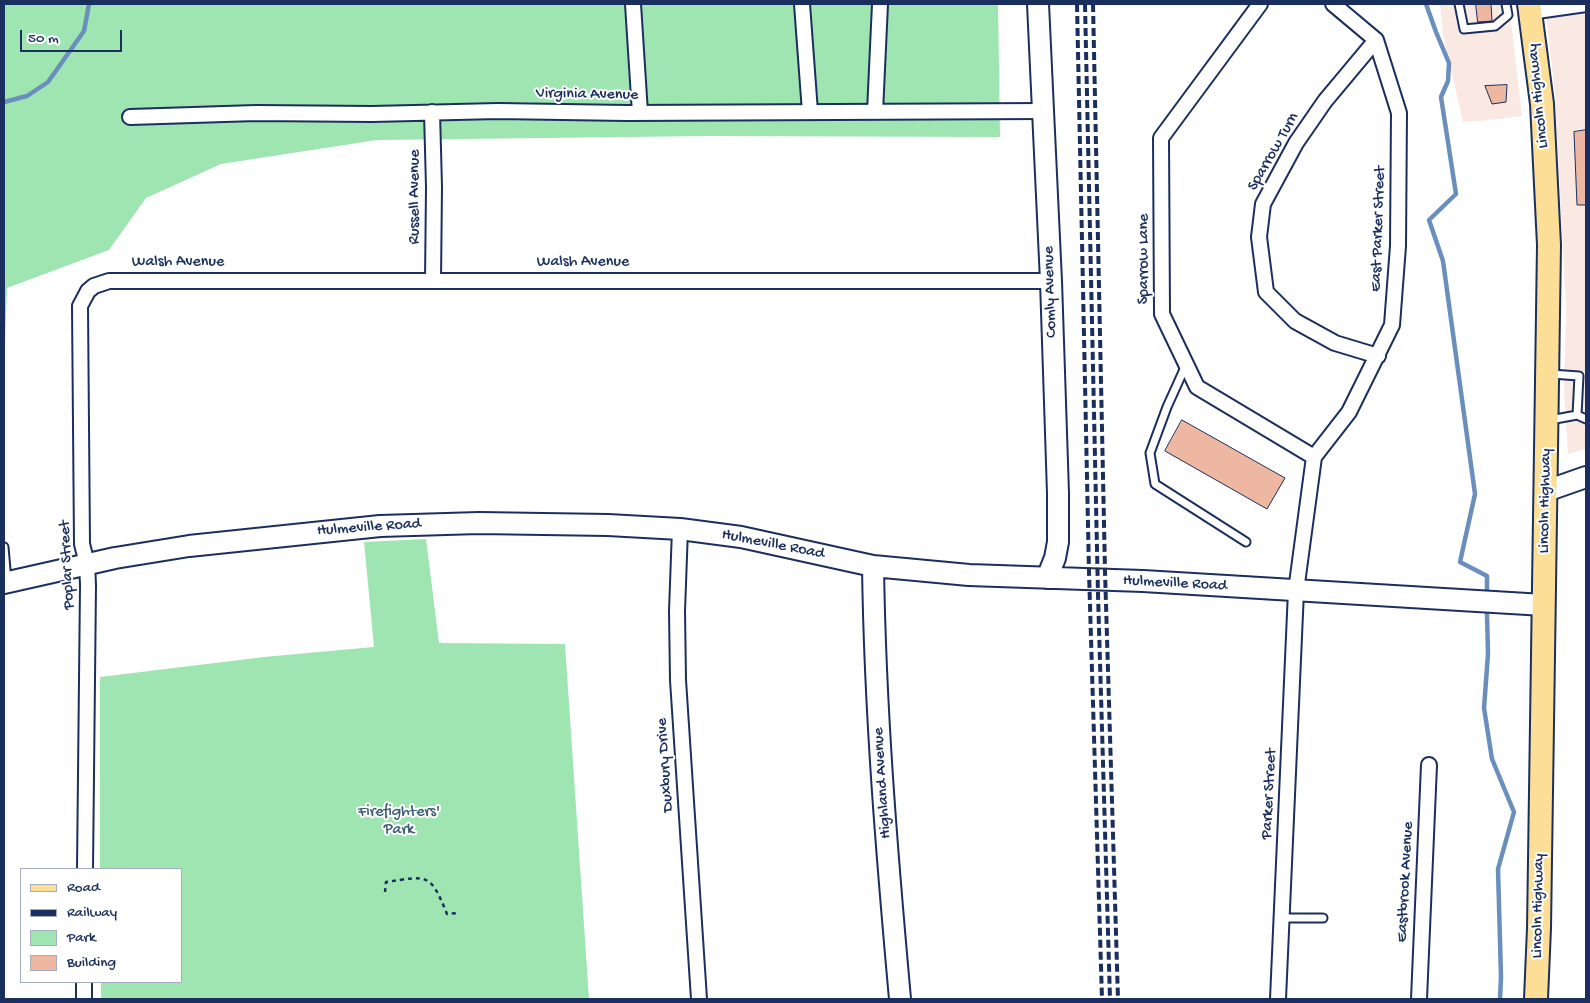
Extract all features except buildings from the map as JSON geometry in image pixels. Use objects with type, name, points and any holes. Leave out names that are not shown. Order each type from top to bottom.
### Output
[{"type":"main road","name":"Lincoln Highway","points":[[1530,8],[1542,104],[1549,245],[1536,999]]},
{"type":"street","points":[[633,4],[640,113]]},
{"type":"street","points":[[802,4],[810,112]]},
{"type":"street","points":[[875,112],[880,4]]},
{"type":"street","name":"Comly Avenue","points":[[1038,4],[1051,281],[1058,493],[1058,542],[1055,558],[1047,578]]},
{"type":"street","name":"Sparrow Lane","points":[[1260,4],[1161,138],[1162,314],[1197,387],[1314,457]]},
{"type":"street","points":[[1334,4],[1376,40]]},
{"type":"street","points":[[1530,8],[1586,4]]},
{"type":"street","name":"East Parker Street","points":[[1314,457],[1349,412],[1392,325],[1398,246],[1399,113],[1376,40]]},
{"type":"street","name":"Sparrow Turn","points":[[1376,40],[1325,101],[1296,144],[1263,204],[1259,237],[1266,292],[1295,321],[1335,343],[1378,356]]},
{"type":"street","name":"Virginia Avenue","points":[[130,117],[256,112],[372,114],[432,112],[1043,111]]},
{"type":"street","name":"Russell Avenue","points":[[432,112],[434,187],[433,281]]},
{"type":"street","name":"Walsh Avenue","points":[[115,281],[1051,281]]},
{"type":"street","name":"Poplar Street","points":[[85,868],[88,585],[87,564],[82,544],[80,306],[85,295],[94,286],[102,282],[115,281]]},
{"type":"street","points":[[1296,591],[1314,457]]},
{"type":"street","points":[[1546,491],[1586,477]]},
{"type":"street","name":"Hulmeville Road","points":[[5,582],[87,564],[189,546],[380,526],[479,523],[608,525],[680,529],[741,536],[873,566],[969,575],[1144,581],[1544,605]]},
{"type":"street","name":"Duxbury Drive","points":[[680,529],[677,601],[678,680],[699,999]]},
{"type":"street","name":"Highland Avenue","points":[[873,566],[879,730],[900,999]]},
{"type":"street","name":"Parker Street","points":[[1278,999],[1296,591]]},
{"type":"street","name":"Eastbrook Avenue","points":[[1419,999],[1429,766]]},
{"type":"street","points":[[84,983],[84,999]]},
{"type":"lane","points":[[1459,4],[1464,29],[1495,26],[1508,15],[1506,4]]},
{"type":"lane","points":[[1186,365],[1167,407],[1150,453],[1155,484],[1246,542]]},
{"type":"lane","points":[[1548,373],[1583,376],[1577,415]]},
{"type":"lane","points":[[1547,420],[1577,415],[1586,419]]},
{"type":"lane","points":[[4,547],[5,582]]},
{"type":"lane","points":[[1282,918],[1323,918]]},
{"type":"path","points":[[385,892],[384,886],[386,882],[425,878],[430,881],[436,890],[447,914],[458,913]]},
{"type":"shaded area","points":[[1440,4],[1509,4],[1522,116],[1463,122],[1443,34]]},
{"type":"shaded area","points":[[1545,4],[1586,4],[1586,449],[1568,454],[1564,391],[1566,306],[1555,95]]},
{"type":"green space","points":[[4,4],[998,4],[1000,137],[708,136],[377,140],[221,164],[146,198],[109,250],[7,288],[4,372]]},
{"type":"green space","name":"Firefighters' Park","points":[[426,539],[439,643],[565,644],[589,999],[101,999],[101,983],[182,983],[182,868],[100,868],[100,677],[264,657],[374,647],[364,542]]},
{"type":"waterway","points":[[4,102],[27,96],[48,82],[84,31],[89,4]]},
{"type":"waterway","points":[[1426,4],[1449,63],[1448,81],[1441,97],[1456,194],[1429,220],[1443,261],[1475,494],[1460,562],[1487,576],[1487,589]]},
{"type":"waterway","points":[[1487,614],[1488,654],[1484,708],[1492,759],[1514,812],[1498,869],[1500,999]]},
{"type":"railway","points":[[1077,4],[1089,572],[1102,999]]},
{"type":"railway","points":[[1085,4],[1098,594],[1110,999]]},
{"type":"railway","points":[[1093,4],[1105,571],[1118,999]]}]
